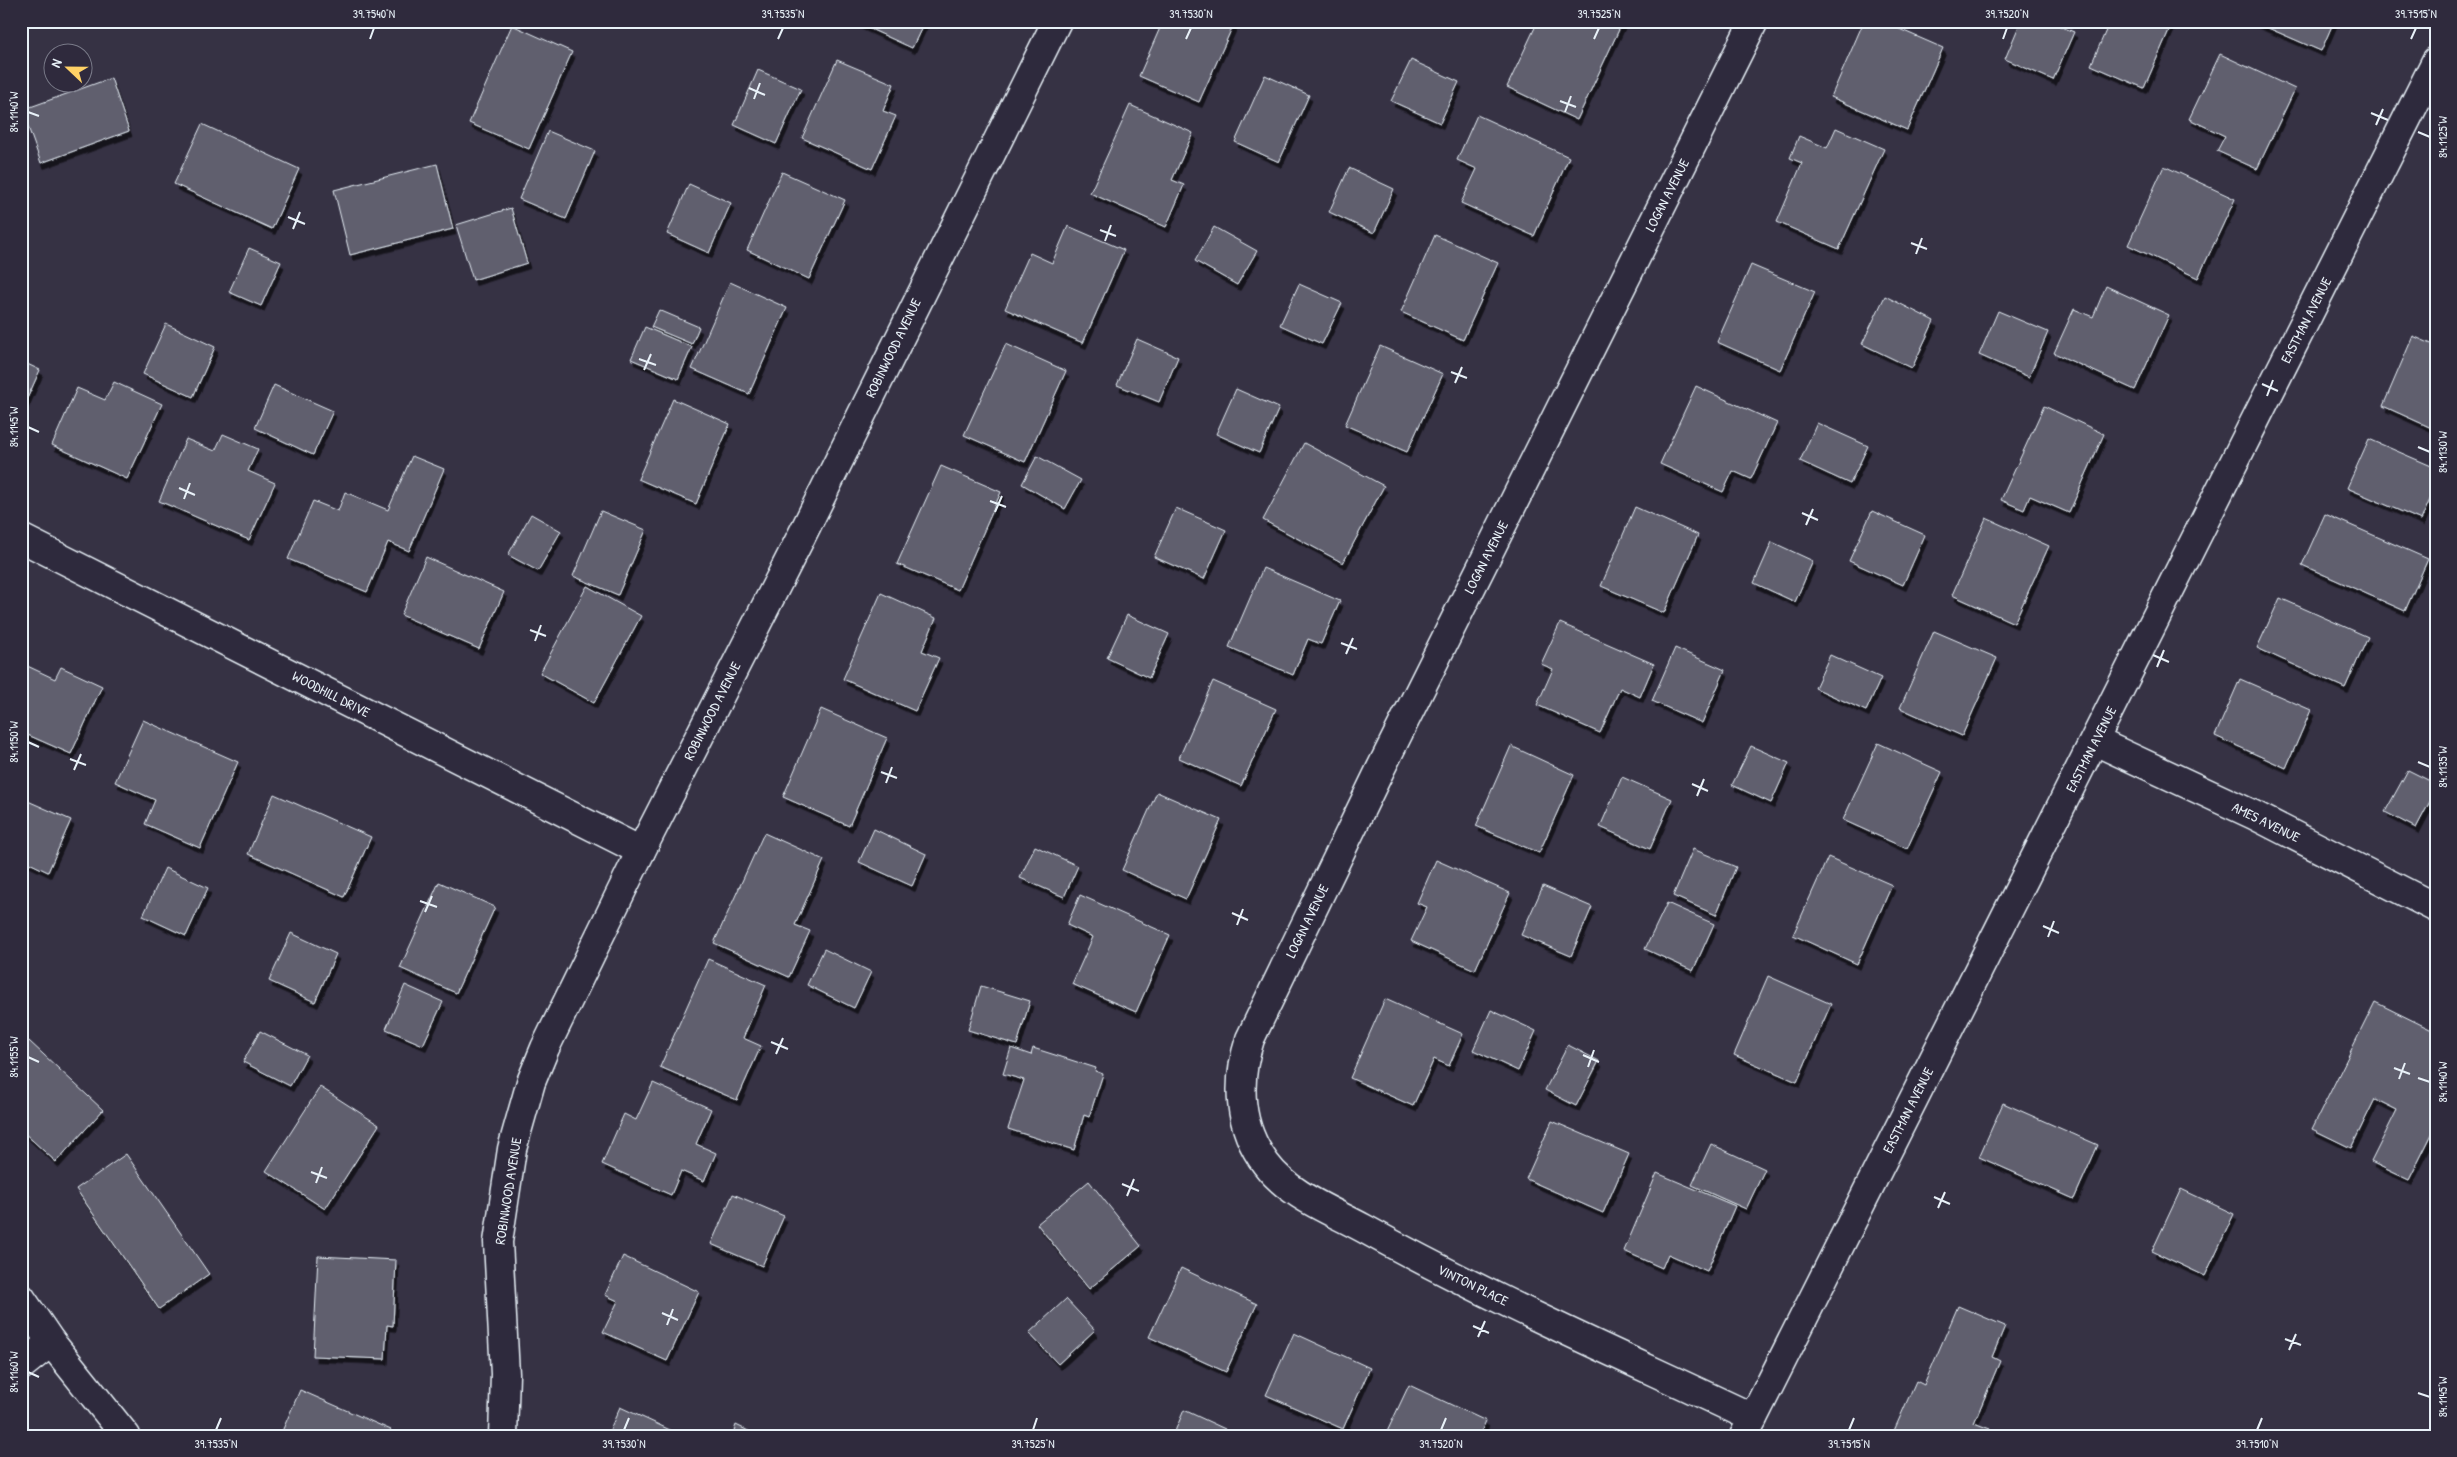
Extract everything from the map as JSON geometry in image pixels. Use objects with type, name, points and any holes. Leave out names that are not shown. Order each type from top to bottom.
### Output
[{"type":"street","name":"ROBINWOOD AVENUE","points":[[503,1436],[505,1374],[498,1242],[512,1149],[532,1082],[545,1048],[641,851],[796,547],[1056,21]]},
{"type":"street","name":"LOGAN AVENUE","points":[[1240,1101],[1243,1062],[1254,1030],[1385,759],[1754,21]]},
{"type":"street","name":"EASTMAN AVENUE","points":[[1748,1427],[2436,61]]},
{"type":"street","name":"WOODHILL DRIVE","points":[[21,538],[641,851]]},
{"type":"street","name":"AMES AVENUE","points":[[2095,741],[2254,814],[2436,908]]},
{"type":"street","name":"VINTON PLACE","points":[[1240,1101],[1249,1136],[1266,1165],[1290,1188],[1417,1258],[1748,1427]]},
{"type":"street","points":[[21,1298],[51,1342],[126,1436]]},
{"type":"street","points":[[21,1366],[51,1342]]},
{"type":"building","points":[[853,21],[925,21],[912,48]]},
{"type":"building","points":[[1163,21],[1235,21],[1199,102],[1139,76]]},
{"type":"building","points":[[1538,21],[1623,21],[1577,120],[1507,87]]},
{"type":"building","points":[[1864,21],[1881,21],[1943,48],[1907,130],[1831,97]]},
{"type":"building","points":[[2021,21],[2048,21],[2074,32],[2053,80],[2005,59]]},
{"type":"building","points":[[2110,21],[2173,21],[2144,88],[2091,65]]},
{"type":"building","points":[[2252,21],[2334,21],[2321,51]]},
{"type":"building","points":[[512,25],[572,52],[529,149],[469,123]]},
{"type":"building","points":[[2220,54],[2295,89],[2257,169],[2217,151],[2225,136],[2189,119]]},
{"type":"building","points":[[837,60],[894,84],[883,111],[896,116],[872,169],[802,138]]},
{"type":"building","points":[[1411,60],[1459,82],[1440,123],[1391,101]]},
{"type":"building","points":[[758,70],[801,89],[776,144],[734,125]]},
{"type":"building","points":[[1265,75],[1309,95],[1279,162],[1235,142]]},
{"type":"building","points":[[111,78],[129,131],[41,163],[22,110],[72,92],[92,92],[92,85]]},
{"type":"building","points":[[1130,105],[1193,133],[1172,180],[1184,185],[1166,227],[1090,193]]},
{"type":"building","points":[[1477,115],[1569,157],[1534,236],[1461,203],[1477,169],[1457,160]]},
{"type":"building","points":[[202,124],[299,169],[272,229],[174,184]]},
{"type":"building","points":[[1836,128],[1884,149],[1839,249],[1777,222],[1802,163],[1790,158],[1799,136],[1827,148]]},
{"type":"building","points":[[548,131],[595,151],[566,219],[519,199]]},
{"type":"building","points":[[437,164],[453,229],[350,255],[334,190]]},
{"type":"building","points":[[2164,166],[2235,199],[2198,278],[2128,245]]},
{"type":"building","points":[[1349,168],[1394,189],[1374,233],[1329,212]]},
{"type":"building","points":[[782,172],[845,200],[809,279],[747,250]]},
{"type":"building","points":[[689,184],[731,203],[709,253],[667,234]]},
{"type":"building","points":[[511,208],[527,263],[473,280],[456,225]]},
{"type":"building","points":[[1068,226],[1124,250],[1083,343],[1005,309],[1030,253],[1052,263]]},
{"type":"building","points":[[1214,227],[1257,251],[1237,285],[1195,261]]},
{"type":"building","points":[[1435,235],[1498,263],[1463,340],[1401,312]]},
{"type":"building","points":[[249,248],[281,262],[261,306],[229,292]]},
{"type":"building","points":[[1751,265],[1815,292],[1780,370],[1717,342]]},
{"type":"building","points":[[730,282],[787,308],[749,394],[692,369]]},
{"type":"building","points":[[1299,284],[1342,303],[1322,344],[1280,325]]},
{"type":"building","points":[[2106,286],[2169,315],[2135,390],[2054,353],[2074,309],[2093,317]]},
{"type":"building","points":[[1885,296],[1934,321],[1912,368],[1862,344]]},
{"type":"building","points":[[659,310],[699,327],[692,344],[651,327]]},
{"type":"building","points":[[1998,311],[2048,332],[2029,377],[1979,355]]},
{"type":"building","points":[[166,324],[215,347],[193,397],[143,374]]},
{"type":"building","points":[[645,327],[692,347],[678,379],[631,359]]},
{"type":"building","points":[[2413,336],[2436,346],[2436,430],[2383,406]]},
{"type":"building","points":[[1137,339],[1178,357],[1159,402],[1117,385]]},
{"type":"building","points":[[1006,344],[1066,371],[1025,462],[964,435]]},
{"type":"building","points":[[1380,346],[1443,374],[1407,452],[1345,425]]},
{"type":"building","points":[[21,361],[40,370],[21,412]]},
{"type":"building","points":[[114,382],[162,404],[127,479],[52,445],[77,388],[105,400]]},
{"type":"building","points":[[274,385],[333,411],[313,455],[255,428]]},
{"type":"building","points":[[1696,386],[1777,423],[1751,479],[1733,471],[1723,492],[1660,464]]},
{"type":"building","points":[[1236,389],[1279,408],[1259,453],[1216,434]]},
{"type":"building","points":[[673,399],[730,424],[696,504],[638,479]]},
{"type":"building","points":[[2044,406],[2104,434],[2069,513],[2030,496],[2024,510],[2001,500]]},
{"type":"building","points":[[1817,423],[1868,446],[1850,484],[1800,461]]},
{"type":"building","points":[[223,434],[258,449],[248,471],[275,483],[249,540],[159,501],[186,439],[215,451]]},
{"type":"building","points":[[2369,439],[2436,468],[2436,486],[2421,520],[2347,488]]},
{"type":"building","points":[[1304,443],[1384,486],[1343,563],[1263,520]]},
{"type":"building","points":[[412,456],[444,469],[409,551],[388,542],[367,592],[288,559],[313,501],[338,511],[345,492],[388,510]]},
{"type":"building","points":[[1037,456],[1081,480],[1065,509],[1022,484]]},
{"type":"building","points":[[941,466],[1001,492],[958,590],[897,564]]},
{"type":"building","points":[[1635,507],[1698,535],[1664,613],[1601,586]]},
{"type":"building","points":[[1176,508],[1226,530],[1204,579],[1154,557]]},
{"type":"building","points":[[601,511],[646,530],[618,595],[573,576]]},
{"type":"building","points":[[1872,511],[1925,535],[1903,585],[1849,561]]},
{"type":"building","points":[[531,514],[561,531],[538,571],[508,555]]},
{"type":"building","points":[[2325,514],[2428,559],[2405,611],[2302,565]]},
{"type":"building","points":[[1986,518],[2049,546],[2014,623],[1952,595]]},
{"type":"building","points":[[1772,542],[1813,561],[1795,602],[1754,583]]},
{"type":"building","points":[[426,557],[504,592],[479,649],[401,615]]},
{"type":"building","points":[[1263,568],[1340,601],[1321,644],[1308,639],[1293,675],[1229,647]]},
{"type":"building","points":[[587,586],[641,616],[594,703],[540,673]]},
{"type":"building","points":[[881,593],[936,618],[922,651],[939,658],[915,711],[843,679]]},
{"type":"building","points":[[2280,598],[2368,637],[2345,688],[2257,648]]},
{"type":"building","points":[[1127,615],[1169,634],[1149,678],[1107,658]]},
{"type":"building","points":[[1560,623],[1654,664],[1640,697],[1620,688],[1600,733],[1537,705],[1553,669],[1541,664]]},
{"type":"building","points":[[1934,631],[1997,658],[1962,736],[1900,708]]},
{"type":"building","points":[[1675,648],[1725,670],[1702,723],[1652,701]]},
{"type":"building","points":[[1830,655],[1881,678],[1866,711],[1815,688]]},
{"type":"building","points":[[21,663],[55,679],[61,667],[102,686],[71,754],[21,732]]},
{"type":"building","points":[[2240,679],[2311,710],[2286,768],[2215,736]]},
{"type":"building","points":[[1213,681],[1276,709],[1241,786],[1179,758]]},
{"type":"building","points":[[821,709],[887,738],[849,826],[783,797]]},
{"type":"building","points":[[143,720],[238,762],[200,848],[145,824],[155,800],[115,782]]},
{"type":"building","points":[[1878,743],[1942,772],[1907,849],[1843,820]]},
{"type":"building","points":[[1511,746],[1574,775],[1539,853],[1476,826]]},
{"type":"building","points":[[1751,746],[1789,763],[1771,803],[1732,785]]},
{"type":"building","points":[[2408,770],[2436,784],[2436,790],[2416,828],[2385,812]]},
{"type":"building","points":[[1622,777],[1672,799],[1650,849],[1600,827]]},
{"type":"building","points":[[1157,792],[1221,820],[1186,899],[1122,870]]},
{"type":"building","points":[[274,794],[371,837],[344,897],[248,854]]},
{"type":"building","points":[[21,798],[71,820],[48,872],[21,859]]},
{"type":"building","points":[[874,829],[926,854],[912,886],[859,862]]},
{"type":"building","points":[[764,833],[824,860],[795,925],[810,931],[789,977],[714,943]]},
{"type":"building","points":[[1035,846],[1078,866],[1064,897],[1020,878]]},
{"type":"building","points":[[1693,849],[1736,867],[1716,915],[1673,896]]},
{"type":"building","points":[[1828,857],[1892,885],[1857,964],[1793,935]]},
{"type":"building","points":[[1436,860],[1510,893],[1475,970],[1411,941],[1427,907],[1417,903]]},
{"type":"building","points":[[165,868],[208,888],[186,936],[143,916]]},
{"type":"building","points":[[439,882],[495,907],[456,993],[400,968]]},
{"type":"building","points":[[1543,886],[1592,907],[1571,956],[1521,935]]},
{"type":"building","points":[[1080,895],[1170,935],[1136,1012],[1072,984],[1093,937],[1067,925]]},
{"type":"building","points":[[1667,903],[1714,924],[1693,971],[1645,949]]},
{"type":"building","points":[[291,933],[336,954],[315,1002],[269,981]]},
{"type":"building","points":[[824,949],[871,972],[854,1008],[807,985]]},
{"type":"building","points":[[708,959],[766,985],[743,1038],[761,1046],[737,1100],[660,1067]]},
{"type":"building","points":[[1768,976],[1831,1004],[1797,1082],[1734,1055]]},
{"type":"building","points":[[405,985],[443,1002],[423,1045],[386,1029]]},
{"type":"building","points":[[981,986],[1030,1001],[1017,1045],[968,1030]]},
{"type":"building","points":[[1385,999],[1463,1034],[1449,1066],[1434,1059],[1413,1106],[1350,1078]]},
{"type":"building","points":[[2375,1002],[2436,1032],[2436,1126],[2409,1180],[2371,1162],[2397,1110],[2375,1099],[2351,1148],[2312,1129]]},
{"type":"building","points":[[1491,1010],[1536,1031],[1518,1071],[1473,1050]]},
{"type":"building","points":[[260,1031],[307,1055],[290,1086],[243,1062]]},
{"type":"building","points":[[29,1041],[103,1110],[56,1162],[21,1130],[21,1049]]},
{"type":"building","points":[[1568,1045],[1599,1061],[1576,1106],[1545,1090]]},
{"type":"building","points":[[1011,1048],[1031,1055],[1033,1048],[1096,1068],[1095,1071],[1103,1074],[1089,1117],[1084,1115],[1074,1150],[1008,1129],[1024,1080],[1003,1074]]},
{"type":"building","points":[[653,1083],[711,1109],[696,1144],[716,1153],[704,1181],[681,1171],[671,1195],[602,1164],[624,1114],[636,1120]]},
{"type":"building","points":[[320,1087],[379,1125],[325,1209],[266,1171]]},
{"type":"building","points":[[2003,1103],[2098,1145],[2074,1199],[1979,1157]]},
{"type":"building","points":[[1552,1121],[1629,1154],[1603,1213],[1526,1179]]},
{"type":"building","points":[[1711,1144],[1765,1169],[1746,1209],[1692,1185]]},
{"type":"building","points":[[126,1154],[209,1274],[159,1309],[76,1189]]},
{"type":"building","points":[[1657,1173],[1735,1206],[1707,1271],[1668,1254],[1662,1268],[1624,1251]]},
{"type":"building","points":[[1089,1181],[1141,1246],[1089,1289],[1037,1224]]},
{"type":"building","points":[[2181,1189],[2234,1214],[2205,1276],[2152,1251]]},
{"type":"building","points":[[733,1194],[784,1216],[762,1266],[711,1244]]},
{"type":"building","points":[[318,1256],[396,1260],[393,1326],[387,1325],[385,1359],[313,1356]]},
{"type":"building","points":[[623,1256],[699,1292],[667,1361],[603,1332],[618,1301],[605,1295]]},
{"type":"building","points":[[1181,1268],[1257,1304],[1226,1372],[1149,1337]]},
{"type":"building","points":[[1066,1299],[1095,1330],[1058,1364],[1029,1333]]},
{"type":"building","points":[[1958,1306],[2005,1326],[1992,1357],[2000,1361],[1974,1423],[1990,1429],[1987,1436],[1899,1436],[1893,1433],[1916,1381],[1924,1385]]},
{"type":"building","points":[[1294,1333],[1370,1368],[1343,1429],[1266,1395]]},
{"type":"building","points":[[1409,1385],[1486,1421],[1479,1436],[1385,1436]]},
{"type":"building","points":[[300,1390],[391,1430],[389,1436],[280,1436]]},
{"type":"building","points":[[620,1407],[681,1435],[607,1436]]},
{"type":"building","points":[[1184,1410],[1225,1429],[1222,1436],[1173,1436]]},
{"type":"building","points":[[736,1425],[759,1436],[732,1436]]}]
